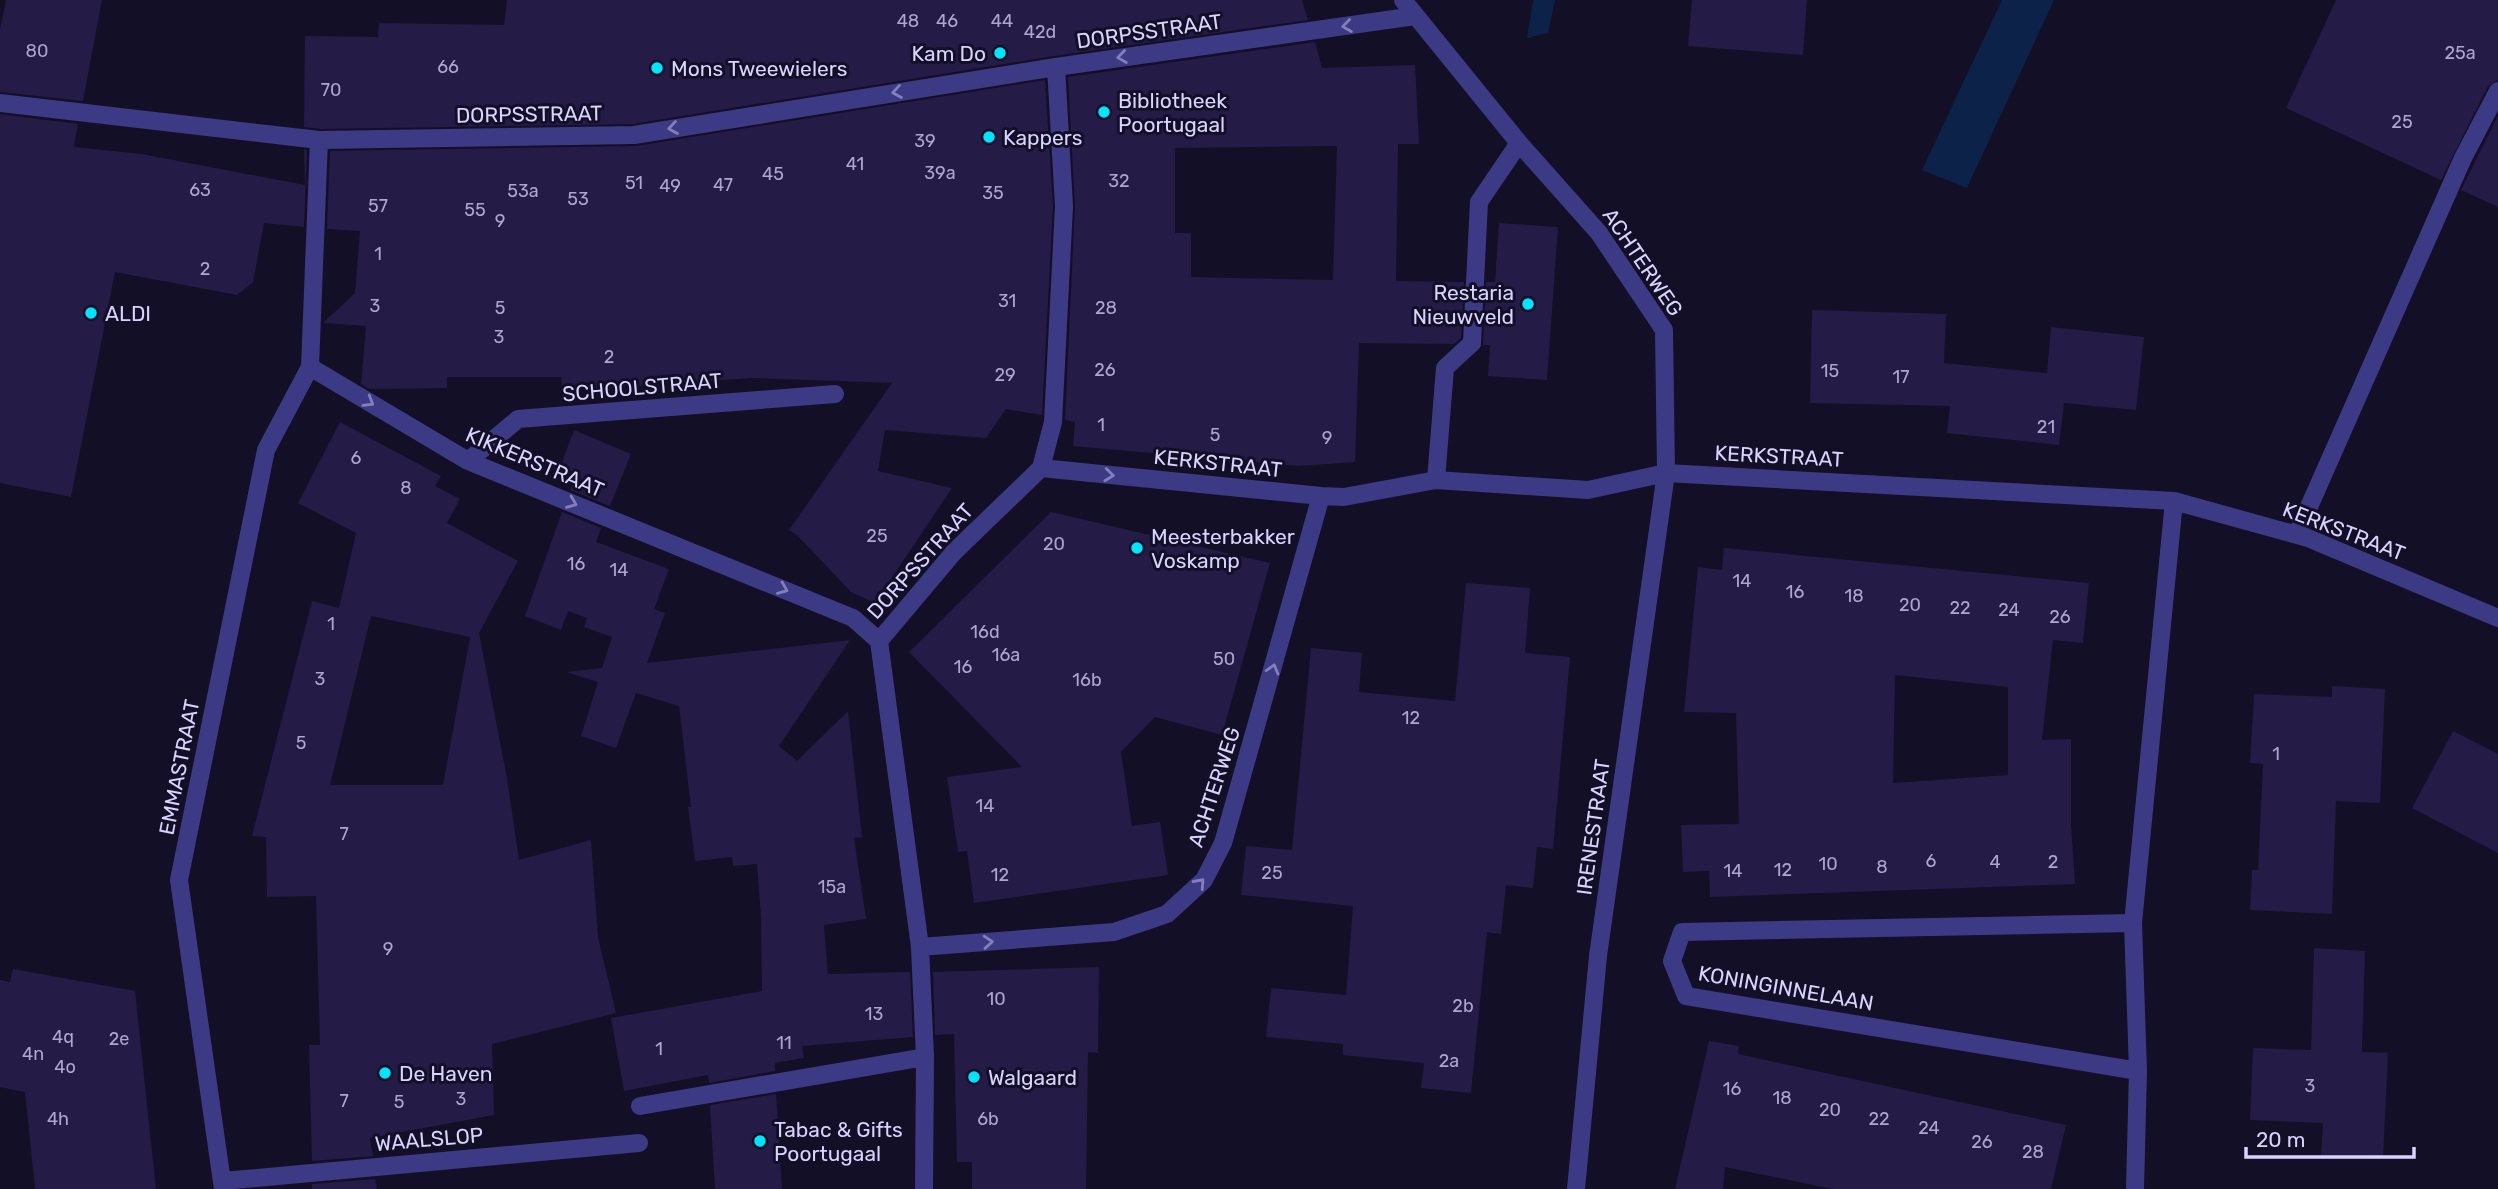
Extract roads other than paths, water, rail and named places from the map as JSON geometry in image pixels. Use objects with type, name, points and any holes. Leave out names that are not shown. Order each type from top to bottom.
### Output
[{"type":"street","name":"ACHTERWEG","points":[[1403,0],[1520,143],[1600,233],[1664,330],[1666,473]]},
{"type":"street","name":"DORPSSTRAAT","points":[[0,103],[319,140],[634,135],[1056,66],[1415,16]]},
{"type":"street","name":"DORPSSTRAAT","points":[[924,1189],[925,1057],[920,947],[879,641],[954,552],[1041,468],[1053,422],[1064,206],[1056,66]]},
{"type":"street","points":[[2297,534],[2463,158],[2498,91]]},
{"type":"street","points":[[310,367],[319,140]]},
{"type":"street","points":[[1436,480],[1445,368],[1472,343],[1479,202],[1520,143]]},
{"type":"street","name":"KIKKERSTRAAT","points":[[310,367],[468,461],[853,618],[879,641]]},
{"type":"street","name":"EMMASTRAAT","points":[[223,1185],[179,880],[266,450],[310,367]]},
{"type":"street","name":"SCHOOLSTRAAT","points":[[468,461],[518,419],[835,394]]},
{"type":"street","name":"KERKSTRAAT","points":[[1041,468],[1344,497],[1436,480],[1588,490],[1666,473],[2174,501],[2297,534],[2498,618]]},
{"type":"street","name":"IRENESTRAAT","points":[[1576,1189],[1598,956],[1666,473]]},
{"type":"street","name":"ACHTERWEG","points":[[920,947],[1114,932],[1167,914],[1205,880],[1223,843],[1321,496]]},
{"type":"street","points":[[2135,1189],[2138,1071],[2133,923],[2174,501]]},
{"type":"street","name":"KONINGINNELAAN","points":[[2133,923],[1682,932],[1672,961],[1686,996],[2138,1071]]},
{"type":"street","points":[[640,1106],[925,1057]]},
{"type":"street","name":"WAALSLOP","points":[[223,1185],[639,1143]]},
{"type":"water","points":[[1533,0],[1555,0],[1548,33],[1527,38]]},
{"type":"water","points":[[2002,0],[2054,0],[1967,188],[1922,170]]},
{"type":"place","name":"Kam Do","points":[[1000,53]]},
{"type":"place","name":"Mons Tweewielers","points":[[657,68]]},
{"type":"place","name":"Bibliotheek Poortugaal","points":[[1104,112]]},
{"type":"place","name":"Kappers","points":[[989,137]]},
{"type":"place","name":"Restaria Nieuwveld","points":[[1528,304]]},
{"type":"place","name":"ALDI","points":[[91,313]]},
{"type":"place","name":"Meesterbakker Voskamp","points":[[1137,548]]},
{"type":"place","name":"De Haven","points":[[385,1073]]},
{"type":"place","name":"Walgaard","points":[[974,1077]]},
{"type":"place","name":"Tabac & Gifts Poortugaal","points":[[760,1141]]}]
